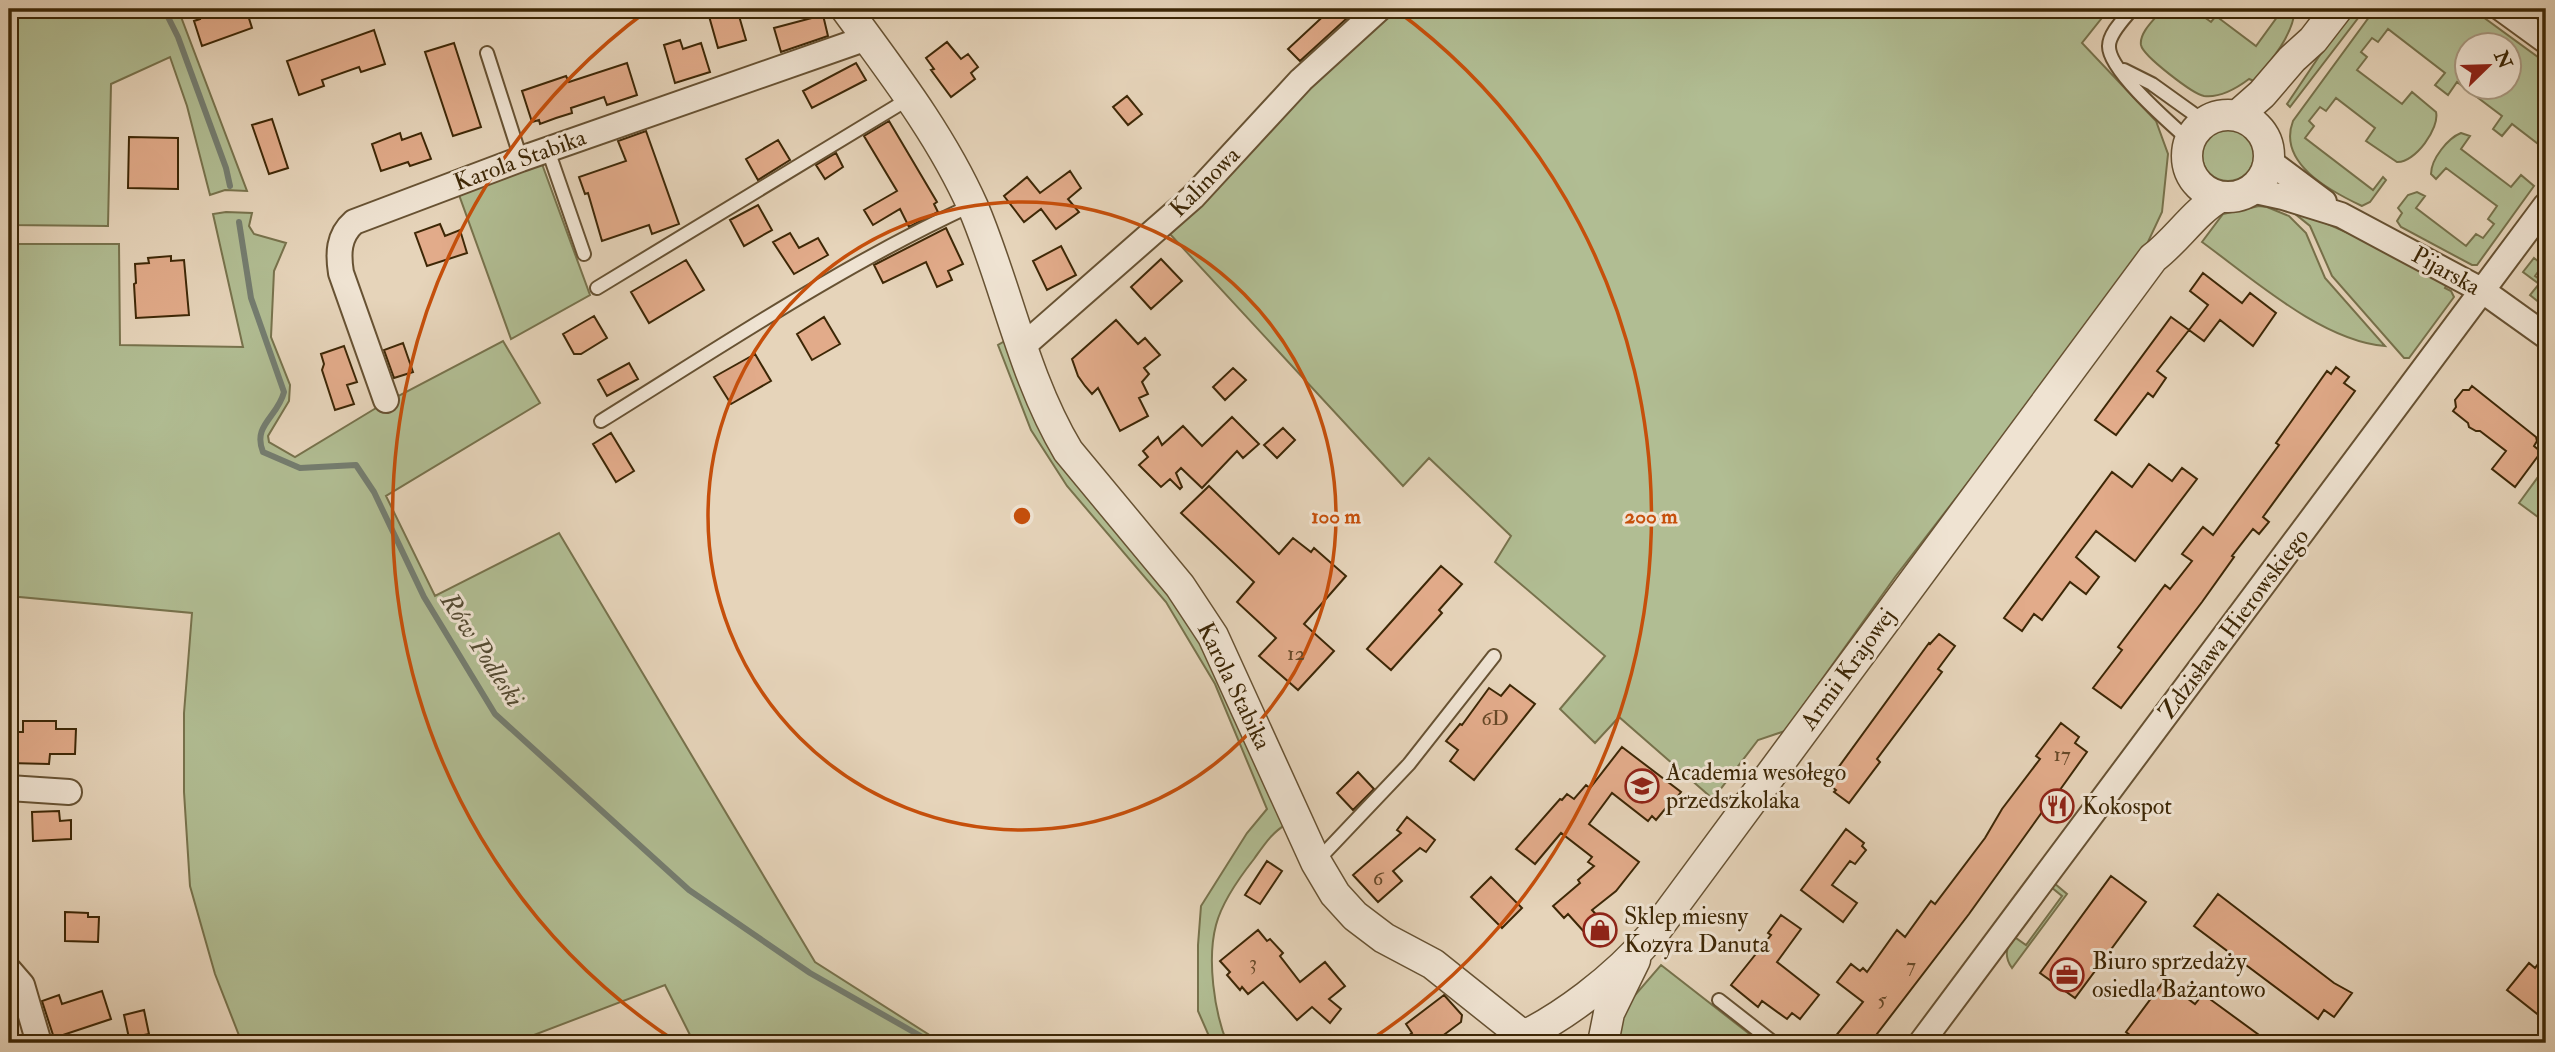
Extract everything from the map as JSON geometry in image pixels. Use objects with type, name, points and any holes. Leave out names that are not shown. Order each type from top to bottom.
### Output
[{"type":"street","name":"Karola Stabika","points":[[846,9],[910,98],[950,162],[972,205],[1046,409],[1068,451],[1180,586],[1213,636],[1315,862],[1335,894],[1355,916],[1384,938],[1433,964],[1529,1042]]},
{"type":"street","name":"Kalinowa","points":[[1023,347],[1194,197],[1301,80],[1379,9]]},
{"type":"street","points":[[2237,116],[2262,94],[2292,59],[2313,40],[2337,9]]},
{"type":"street","points":[[2502,9],[2546,41]]},
{"type":"street","name":"Karola Stabika","points":[[386,400],[341,273],[341,242],[348,227],[363,217],[521,159],[867,38]]},
{"type":"street","points":[[2266,149],[2258,127],[2237,116],[2225,115],[2198,131],[2187,162],[2198,184],[2220,197],[2236,197],[2260,182],[2273,115],[2302,69],[2313,40]]},
{"type":"street","name":"Pijarska","points":[[2266,149],[2341,215]]},
{"type":"street","name":"Armii Krajowej","points":[[2152,258],[2160,233],[2178,206],[2191,174]]},
{"type":"street","name":"Pijarska","points":[[2251,190],[2341,215],[2483,290],[2546,336]]},
{"type":"street","name":"Armii Krajowej","points":[[1529,1042],[1640,950],[2152,258],[2171,244],[2208,203],[2220,197]]},
{"type":"street","name":"Zdzisława Hierowskiego","points":[[1921,1043],[2546,205]]},
{"type":"street","points":[[9,788],[69,792]]},
{"type":"street","points":[[1603,1043],[1609,1013],[1640,950]]},
{"type":"street","points":[[9,970],[22,985],[39,1043]]},
{"type":"lane","points":[[2132,9],[2111,38],[2111,58],[2141,97],[2198,131]]},
{"type":"lane","points":[[487,53],[521,159]]},
{"type":"lane","points":[[2120,69],[2152,84],[2198,131]]},
{"type":"lane","points":[[597,288],[910,98]]},
{"type":"lane","points":[[548,150],[584,254]]},
{"type":"lane","points":[[601,421],[867,258],[972,205]]},
{"type":"lane","points":[[1315,862],[1409,764],[1494,656]]},
{"type":"lane","points":[[1719,1000],[1774,1043]]},
{"type":"green space","points":[[9,9],[178,9],[247,191],[225,190],[210,195],[187,106],[170,57],[111,84],[108,226],[9,225]]},
{"type":"green space","points":[[1393,9],[1635,9],[1643,15],[1648,9],[2109,9],[2082,43],[2156,121],[2168,154],[2162,212],[2139,261],[1895,577],[1785,731],[1758,740],[1713,799],[1619,717],[1595,743],[1560,709],[1605,656],[1495,562],[1511,536],[1429,458],[1403,486],[1169,233],[1312,84]]},
{"type":"green space","points":[[2163,9],[2193,9],[2211,22],[2216,16],[2256,46],[2283,9],[2295,9],[2286,38],[2254,81],[2249,79],[2228,92],[2204,96],[2159,65],[2141,45],[2143,35]]},
{"type":"green space","points":[[2351,9],[2365,9],[2290,107],[2287,104]]},
{"type":"green space","points":[[2375,9],[2472,9],[2504,32],[2454,32],[2454,86],[2448,95],[2435,85],[2445,73],[2388,29],[2378,42],[2372,38],[2361,52],[2367,57],[2357,70],[2402,104],[2412,92],[2436,112],[2436,119],[2430,135],[2418,151],[2404,161],[2397,162],[2366,141],[2375,128],[2336,98],[2326,111],[2320,107],[2309,121],[2314,126],[2305,138],[2373,190],[2383,177],[2386,180],[2370,202],[2362,206],[2322,184],[2310,174],[2299,162],[2290,136],[2293,121]]},
{"type":"green space","points":[[2524,47],[2546,63],[2546,150],[2512,124],[2502,136],[2493,129],[2502,116],[2483,102],[2524,102]]},
{"type":"green space","points":[[2228,129],[2247,136],[2254,155],[2247,174],[2228,181],[2209,174],[2202,155],[2209,136]]},
{"type":"green space","points":[[2461,133],[2470,136],[2461,149],[2511,187],[2521,175],[2534,186],[2477,265],[2472,265],[2401,227],[2397,221],[2402,213],[2398,208],[2408,195],[2417,192],[2425,196],[2416,208],[2466,246],[2476,234],[2483,238],[2494,224],[2488,219],[2497,206],[2446,168],[2436,179],[2431,174],[2441,150]]},
{"type":"green space","points":[[542,164],[590,295],[511,339],[458,192]]},
{"type":"green space","points":[[2284,205],[2385,249],[2448,282],[2445,288],[2451,291],[2454,297],[2409,358],[2404,358],[2332,276],[2310,226]]},
{"type":"green space","points":[[2259,206],[2289,216],[2306,233],[2325,278],[2385,346],[2361,342],[2313,321],[2202,242],[2223,214]]},
{"type":"green space","points":[[252,213],[249,226],[254,234],[286,243],[274,271],[271,337],[290,385],[289,401],[268,436],[269,442],[295,457],[381,405],[503,341],[540,403],[386,496],[435,596],[559,533],[815,962],[942,1043],[694,1043],[665,985],[513,1043],[242,1043],[215,974],[190,886],[184,792],[184,713],[192,613],[9,596],[9,244],[119,244],[120,345],[243,347],[213,214]]},
{"type":"green space","points":[[2534,258],[2543,265],[2535,276],[2546,284],[2546,308],[2530,295],[2539,284],[2523,272]]},
{"type":"green space","points":[[1010,338],[1211,655],[1287,824],[1269,839],[1243,874],[1227,899],[1216,925],[1212,953],[1213,985],[1227,1043],[1212,1043],[1198,1011],[1201,906],[1247,833],[1267,809],[1215,684],[1166,602],[1067,486],[1031,430],[998,345]]},
{"type":"green space","points":[[2546,466],[2546,523],[2519,503]]},
{"type":"green space","points":[[2054,883],[2067,894],[2012,968],[2007,948],[2013,936],[2026,945],[2062,896],[2051,887]]},
{"type":"green space","points":[[1661,965],[1761,1043],[1616,1043],[1618,1021],[1629,1002]]},
{"type":"building","points":[[197,9],[246,9],[252,28],[202,46],[194,21],[200,19]]},
{"type":"building","points":[[707,9],[737,9],[746,40],[718,48]]},
{"type":"building","points":[[1331,9],[1357,9],[1300,61],[1288,49]]},
{"type":"building","points":[[823,15],[828,36],[781,52],[774,28]]},
{"type":"building","points":[[374,30],[385,64],[361,72],[359,67],[322,80],[324,86],[299,95],[287,61]]},
{"type":"building","points":[[680,40],[683,49],[701,43],[710,72],[675,83],[664,45]]},
{"type":"building","points":[[947,42],[961,59],[968,54],[978,67],[971,73],[975,79],[951,97],[931,70],[934,69],[926,58]]},
{"type":"building","points":[[454,43],[481,127],[453,136],[425,52]]},
{"type":"building","points":[[627,63],[637,95],[607,105],[604,97],[571,108],[572,113],[540,124],[539,120],[532,122],[522,91],[566,76],[569,82]]},
{"type":"building","points":[[856,63],[866,80],[812,108],[803,91]]},
{"type":"building","points":[[1127,96],[1142,114],[1128,125],[1113,107]]},
{"type":"building","points":[[272,119],[288,168],[269,174],[252,125]]},
{"type":"building","points":[[889,121],[937,202],[934,204],[938,212],[909,227],[900,209],[873,225],[864,210],[897,191],[864,136]]},
{"type":"building","points":[[646,131],[679,224],[652,234],[649,225],[602,241],[588,193],[585,194],[579,177],[626,161],[618,141]]},
{"type":"building","points":[[400,133],[402,140],[421,133],[431,159],[410,166],[408,162],[381,171],[372,144]]},
{"type":"building","points":[[129,137],[178,138],[178,189],[128,188]]},
{"type":"building","points":[[778,140],[790,160],[758,180],[746,159]]},
{"type":"building","points":[[836,153],[843,167],[825,179],[816,165]]},
{"type":"building","points":[[1070,171],[1081,188],[1068,199],[1079,212],[1056,229],[1041,209],[1024,222],[1004,196],[1027,177],[1040,193]]},
{"type":"building","points":[[758,205],[772,230],[744,246],[730,220]]},
{"type":"building","points":[[440,224],[445,236],[460,230],[467,253],[427,266],[415,233]]},
{"type":"building","points":[[946,228],[963,264],[948,271],[952,280],[937,287],[926,262],[883,283],[874,265]]},
{"type":"building","points":[[790,233],[799,248],[818,238],[828,255],[794,274],[773,242]]},
{"type":"building","points":[[1061,246],[1076,275],[1047,290],[1033,261]]},
{"type":"building","points":[[171,256],[171,261],[184,260],[189,315],[136,318],[135,264],[149,263],[148,258]]},
{"type":"building","points":[[1161,259],[1182,281],[1151,309],[1131,287]]},
{"type":"building","points":[[686,260],[704,290],[649,323],[631,292]]},
{"type":"building","points":[[2203,273],[2242,303],[2250,293],[2276,313],[2253,346],[2220,320],[2204,341],[2189,330],[2208,305],[2190,291]]},
{"type":"building","points":[[594,316],[607,338],[581,354],[574,354],[563,334]]},
{"type":"building","points":[[824,317],[840,344],[812,360],[797,334]]},
{"type":"building","points":[[2171,317],[2189,330],[2157,371],[2166,378],[2153,397],[2148,393],[2116,435],[2095,420]]},
{"type":"building","points":[[1116,320],[1138,344],[1145,338],[1160,355],[1144,368],[1149,374],[1142,382],[1148,394],[1139,398],[1148,416],[1120,431],[1098,388],[1092,394],[1078,376],[1072,359]]},
{"type":"building","points":[[403,343],[413,372],[394,378],[384,350]]},
{"type":"building","points":[[344,346],[357,382],[347,385],[354,404],[335,410],[322,370],[324,364],[321,354]]},
{"type":"building","points":[[755,354],[771,381],[731,404],[714,377]]},
{"type":"building","points":[[629,363],[638,379],[607,396],[598,380]]},
{"type":"building","points":[[2336,367],[2349,377],[2344,383],[2355,391],[2263,517],[2269,522],[2259,534],[2253,529],[2202,602],[2121,708],[2093,688],[2122,650],[2118,647],[2165,585],[2170,589],[2192,561],[2182,554],[2203,527],[2213,535],[2279,445],[2276,443],[2327,371],[2331,374]]},
{"type":"building","points":[[1233,368],[1246,380],[1225,400],[1213,387]]},
{"type":"building","points":[[2472,386],[2536,437],[2534,446],[2541,452],[2515,487],[2492,469],[2506,451],[2480,431],[2469,427],[2468,423],[2453,411],[2456,407],[2455,400],[2463,390],[2469,390]]},
{"type":"building","points":[[1232,417],[1259,444],[1243,458],[1237,451],[1202,488],[1181,468],[1176,473],[1182,487],[1180,489],[1170,479],[1161,487],[1139,465],[1148,457],[1143,451],[1158,437],[1162,445],[1183,426],[1202,446]]},
{"type":"building","points":[[1283,428],[1295,440],[1277,458],[1264,445]]},
{"type":"building","points":[[611,433],[634,471],[616,482],[593,444]]},
{"type":"building","points":[[2149,464],[2172,481],[2182,468],[2197,479],[2135,561],[2096,531],[2076,557],[2099,577],[2086,594],[2070,582],[2042,620],[2034,614],[2022,631],[2004,618],[2112,472],[2132,487]]},
{"type":"building","points":[[1209,486],[1279,554],[1293,538],[1311,552],[1314,548],[1346,576],[1304,624],[1334,651],[1298,690],[1259,656],[1276,638],[1237,602],[1254,582],[1181,513]]},
{"type":"building","points":[[1441,566],[1462,584],[1439,610],[1442,613],[1391,670],[1367,649]]},
{"type":"building","points":[[1939,634],[1955,646],[1938,669],[1942,672],[1877,759],[1880,762],[1849,803],[1827,783],[1929,643]]},
{"type":"building","points":[[1510,685],[1535,704],[1474,780],[1450,761],[1458,750],[1446,741],[1460,724],[1462,725],[1489,688],[1501,696]]},
{"type":"building","points":[[23,721],[56,721],[56,729],[76,729],[75,754],[50,754],[49,764],[9,763],[9,732],[23,732]]},
{"type":"building","points":[[2061,723],[2079,737],[2075,743],[2087,752],[2057,794],[2066,802],[2056,817],[2045,808],[1969,914],[1870,1043],[1830,1043],[1863,1002],[1837,982],[1851,964],[1860,971],[1863,968],[1867,972],[1897,930],[1905,937],[1931,901],[1935,904],[2040,759],[2036,756]]},
{"type":"building","points":[[1622,747],[1681,792],[1656,820],[1652,816],[1648,821],[1612,793],[1589,824],[1639,862],[1616,891],[1592,910],[1611,931],[1595,944],[1568,914],[1564,918],[1553,906],[1580,883],[1578,880],[1594,866],[1588,862],[1592,857],[1561,833],[1535,864],[1516,849],[1560,799],[1567,794],[1574,799],[1586,785],[1590,788]]},
{"type":"building","points":[[1358,772],[1374,789],[1353,810],[1337,793]]},
{"type":"building","points":[[59,811],[60,821],[71,820],[71,839],[33,841],[32,812]]},
{"type":"building","points":[[1407,817],[1435,840],[1426,852],[1420,848],[1393,871],[1402,881],[1378,902],[1353,875],[1401,833],[1397,830]]},
{"type":"building","points":[[1846,829],[1864,843],[1862,846],[1866,850],[1855,864],[1850,861],[1832,885],[1857,903],[1843,922],[1801,890]]},
{"type":"building","points":[[1267,861],[1282,871],[1260,904],[1245,895]]},
{"type":"building","points":[[2111,876],[2146,902],[2075,998],[2040,973]]},
{"type":"building","points":[[1491,877],[1522,908],[1502,928],[1471,897]]},
{"type":"building","points":[[2218,894],[2334,983],[2352,993],[2334,1017],[2324,1010],[2318,1019],[2194,926]]},
{"type":"building","points":[[65,912],[88,913],[88,917],[99,917],[98,942],[65,941]]},
{"type":"building","points":[[1781,915],[1801,929],[1777,962],[1819,995],[1800,1019],[1792,1013],[1787,1019],[1762,1001],[1758,1007],[1731,985],[1771,935],[1768,933]]},
{"type":"building","points":[[1258,930],[1283,953],[1280,956],[1300,982],[1325,962],[1345,986],[1329,999],[1341,1009],[1330,1023],[1312,1007],[1297,1020],[1263,982],[1248,994],[1242,987],[1240,990],[1227,975],[1230,972],[1220,961]]},
{"type":"building","points":[[2546,953],[2546,1021],[2507,990],[2529,963],[2535,968]]},
{"type":"building","points":[[2164,981],[2195,1004],[2203,994],[2270,1043],[2140,1043],[2126,1032]]},
{"type":"building","points":[[102,991],[111,1019],[54,1038],[42,1001],[59,995],[62,1004]]},
{"type":"building","points":[[1444,995],[1462,1015],[1461,1022],[1433,1043],[1399,1043],[1412,1033],[1406,1024]]},
{"type":"building","points":[[144,1010],[149,1034],[129,1038],[124,1015]]},
{"type":"waterway","name":"Rów Podleski","points":[[164,9],[178,37],[226,168],[230,186]]},
{"type":"waterway","name":"Rów Podleski","points":[[239,222],[251,298],[284,392],[263,428],[260,443],[263,452],[300,468],[356,465],[374,492],[424,597],[495,714],[689,890],[810,973],[924,1038],[928,1043]]},
{"type":"place","name":"Academia wesołego przedszkolaka","points":[[1642,786]]},
{"type":"place","name":"Kokospot","points":[[2057,806]]},
{"type":"place","name":"Sklep miesny Kozyra Danuta","points":[[1600,930]]},
{"type":"place","name":"Biuro sprzedaży osiedla Bażantowo","points":[[2067,975]]}]
